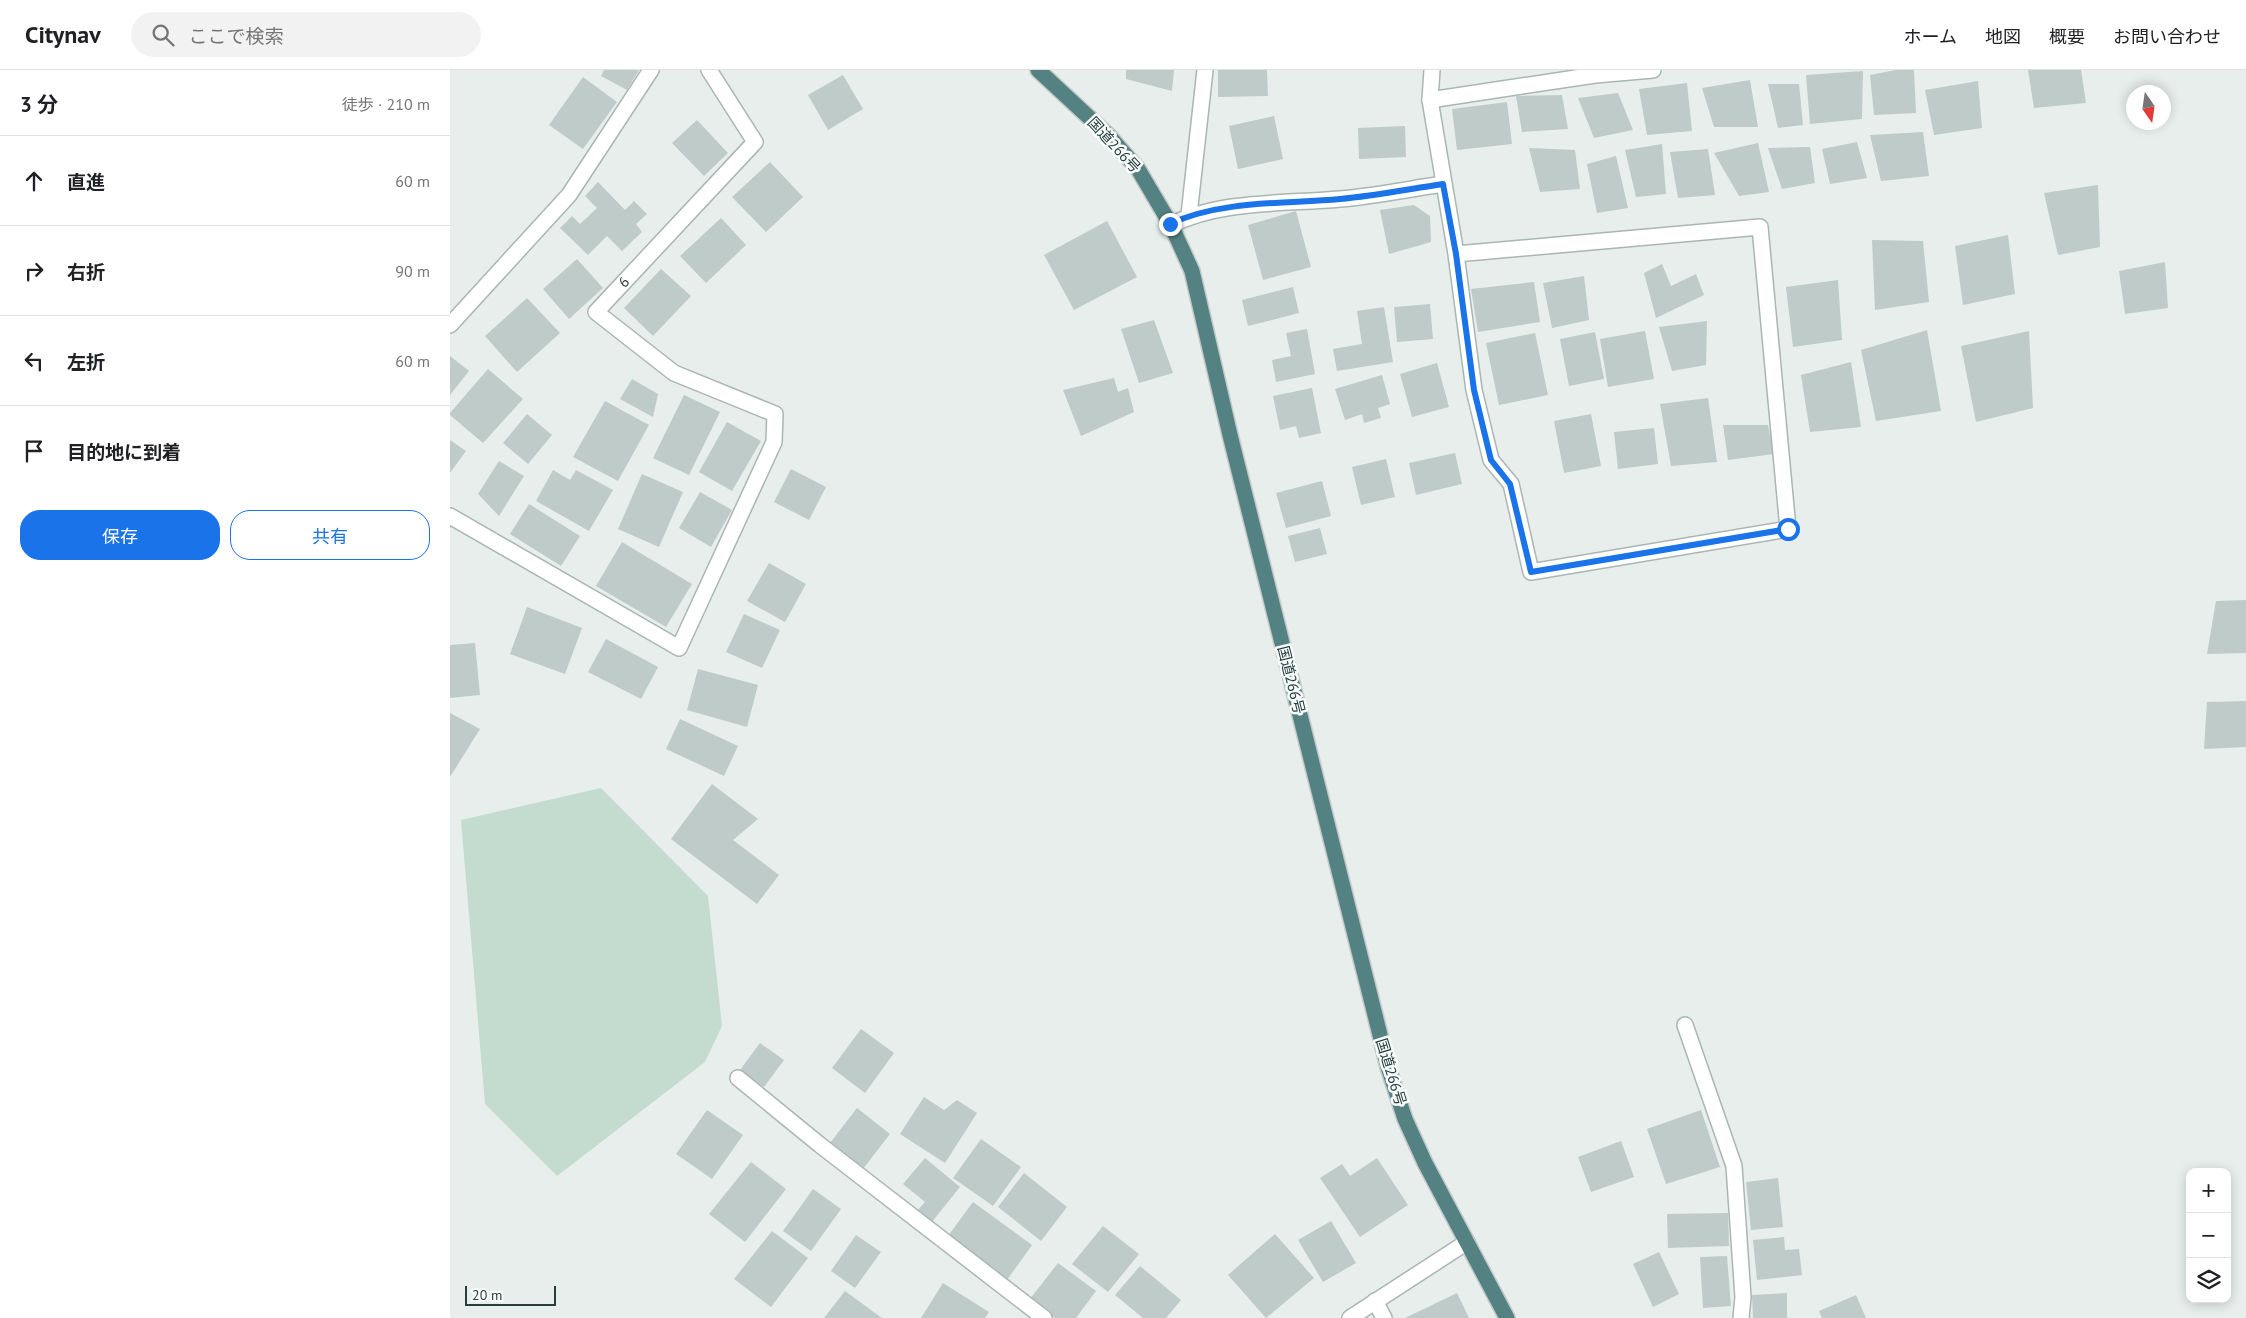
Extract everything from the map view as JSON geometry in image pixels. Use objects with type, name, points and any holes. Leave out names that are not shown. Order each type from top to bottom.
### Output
[{"type":"highway","name":"国道266号","points":[[1038,70],[1108,136],[1138,169],[1170,224],[1192,271],[1230,434],[1388,1067],[1405,1119],[1425,1163],[1507,1318]]},
{"type":"street","points":[[450,325],[569,195],[651,70]]},
{"type":"street","name":"6","points":[[450,516],[679,648],[774,442],[776,414],[674,373],[596,312],[755,142],[709,70]]},
{"type":"street","points":[[1189,215],[1205,70]]},
{"type":"street","points":[[1432,70],[1430,100],[1456,254],[1474,390],[1491,460],[1510,484],[1531,572],[1788,529],[1760,227],[1456,254]]},
{"type":"street","points":[[1430,100],[1595,73],[1653,70]]},
{"type":"street","points":[[1170,224],[1189,215],[1228,208],[1342,199],[1443,184]]},
{"type":"street","points":[[1685,1025],[1734,1166],[1743,1297],[1741,1318]]},
{"type":"street","points":[[738,1078],[820,1145],[1044,1318]]},
{"type":"street","points":[[1350,1318],[1467,1242]]},
{"type":"street","points":[[1376,1302],[1384,1318]]},
{"type":"green space","points":[[601,788],[708,896],[722,1026],[705,1062],[557,1176],[485,1104],[461,820]]},
{"type":"building","points":[[604,70],[639,70],[627,90],[601,76]]},
{"type":"building","points":[[1126,70],[1174,70],[1172,91],[1126,79]]},
{"type":"building","points":[[1218,70],[1267,70],[1268,96],[1218,97]]},
{"type":"building","points":[[1896,70],[1914,70],[1916,113],[1874,115],[1870,75]]},
{"type":"building","points":[[2028,70],[2081,70],[2086,103],[2034,108]]},
{"type":"building","points":[[1863,71],[1862,119],[1810,124],[1806,75]]},
{"type":"building","points":[[843,75],[863,109],[828,130],[808,95]]},
{"type":"building","points":[[583,77],[617,102],[583,149],[549,125]]},
{"type":"building","points":[[1750,80],[1758,127],[1714,127],[1702,88]]},
{"type":"building","points":[[1978,81],[1982,128],[1934,135],[1925,90]]},
{"type":"building","points":[[1687,83],[1692,131],[1647,135],[1639,89]]},
{"type":"building","points":[[1768,84],[1799,84],[1803,125],[1778,128]]},
{"type":"building","points":[[1618,93],[1633,130],[1594,138],[1578,98]]},
{"type":"building","points":[[1562,95],[1568,129],[1522,132],[1516,96]]},
{"type":"building","points":[[1507,102],[1512,144],[1457,150],[1452,109]]},
{"type":"building","points":[[1274,116],[1283,159],[1238,169],[1229,126]]},
{"type":"building","points":[[697,120],[728,153],[704,176],[672,143]]},
{"type":"building","points":[[1405,126],[1406,157],[1359,159],[1358,128]]},
{"type":"building","points":[[1923,132],[1929,176],[1881,181],[1870,135]]},
{"type":"building","points":[[1857,142],[1867,178],[1830,184],[1822,149]]},
{"type":"building","points":[[1758,143],[1769,192],[1739,196],[1714,153]]},
{"type":"building","points":[[1662,144],[1666,194],[1636,197],[1625,150]]},
{"type":"building","points":[[1810,147],[1815,183],[1782,189],[1768,148]]},
{"type":"building","points":[[1529,148],[1575,150],[1580,189],[1540,192]]},
{"type":"building","points":[[1708,149],[1715,195],[1678,198],[1670,152]]},
{"type":"building","points":[[1616,156],[1628,208],[1597,213],[1587,164]]},
{"type":"building","points":[[770,162],[803,197],[766,232],[732,197]]},
{"type":"building","points":[[598,182],[625,210],[634,201],[647,214],[636,224],[642,232],[622,251],[607,236],[588,255],[560,228],[572,216],[580,224],[597,208],[585,196]]},
{"type":"building","points":[[2098,185],[2100,247],[2058,255],[2044,193]]},
{"type":"building","points":[[1414,205],[1430,216],[1431,242],[1389,254],[1380,210]]},
{"type":"building","points":[[1296,211],[1311,267],[1263,280],[1248,225]]},
{"type":"building","points":[[721,218],[746,245],[706,283],[680,256]]},
{"type":"building","points":[[1107,221],[1137,277],[1074,310],[1044,255]]},
{"type":"building","points":[[2008,235],[2015,294],[1963,305],[1955,246]]},
{"type":"building","points":[[1872,240],[1923,241],[1929,302],[1875,310]]},
{"type":"building","points":[[577,259],[603,288],[569,319],[543,289]]},
{"type":"building","points":[[2165,262],[2168,308],[2125,314],[2119,271]]},
{"type":"building","points":[[1662,264],[1671,286],[1696,274],[1704,295],[1656,318],[1644,273]]},
{"type":"building","points":[[661,269],[691,296],[653,336],[624,308]]},
{"type":"building","points":[[1584,276],[1589,320],[1552,328],[1543,283]]},
{"type":"building","points":[[1838,280],[1842,340],[1793,347],[1786,287]]},
{"type":"building","points":[[1534,282],[1540,322],[1478,332],[1471,289]]},
{"type":"building","points":[[1293,287],[1299,313],[1248,326],[1242,300]]},
{"type":"building","points":[[527,298],[560,333],[517,372],[485,336]]},
{"type":"building","points":[[1430,304],[1433,339],[1397,342],[1394,307]]},
{"type":"building","points":[[1384,307],[1393,362],[1337,371],[1333,349],[1362,344],[1357,311]]},
{"type":"building","points":[[1154,320],[1173,373],[1139,383],[1121,329]]},
{"type":"building","points":[[1707,321],[1706,365],[1672,371],[1659,327]]},
{"type":"building","points":[[1307,329],[1315,374],[1276,382],[1272,360],[1291,356],[1286,333]]},
{"type":"building","points":[[1927,330],[1941,411],[1876,421],[1861,350]]},
{"type":"building","points":[[1645,331],[1654,379],[1608,387],[1600,339]]},
{"type":"building","points":[[2029,331],[2033,408],[1976,422],[1961,346]]},
{"type":"building","points":[[1595,332],[1604,379],[1569,386],[1560,339]]},
{"type":"building","points":[[1535,333],[1548,395],[1499,405],[1486,343]]},
{"type":"building","points":[[450,356],[469,371],[450,395]]},
{"type":"building","points":[[1851,362],[1861,427],[1810,432],[1801,375]]},
{"type":"building","points":[[1437,363],[1449,407],[1412,417],[1400,374]]},
{"type":"building","points":[[488,369],[523,399],[483,443],[450,413]]},
{"type":"building","points":[[1382,375],[1390,404],[1378,408],[1381,418],[1364,423],[1362,414],[1345,420],[1335,389]]},
{"type":"building","points":[[1114,378],[1118,392],[1128,388],[1134,412],[1081,436],[1063,390]]},
{"type":"building","points":[[632,379],[658,394],[653,417],[620,399]]},
{"type":"building","points":[[1312,388],[1321,433],[1299,438],[1296,426],[1280,430],[1273,396]]},
{"type":"building","points":[[684,395],[720,412],[689,475],[653,458]]},
{"type":"building","points":[[1708,398],[1717,462],[1671,466],[1660,404]]},
{"type":"building","points":[[605,401],[649,425],[618,481],[573,457]]},
{"type":"building","points":[[527,414],[552,435],[528,464],[503,443]]},
{"type":"building","points":[[1591,414],[1601,466],[1564,473],[1554,421]]},
{"type":"building","points":[[727,422],[761,441],[732,491],[699,472]]},
{"type":"building","points":[[1723,425],[1768,425],[1774,454],[1728,460]]},
{"type":"building","points":[[1654,428],[1658,464],[1618,469],[1614,432]]},
{"type":"building","points":[[450,440],[466,451],[450,473]]},
{"type":"building","points":[[1455,453],[1462,484],[1416,495],[1409,463]]},
{"type":"building","points":[[1386,459],[1395,497],[1361,505],[1352,467]]},
{"type":"building","points":[[499,461],[524,476],[499,516],[478,494]]},
{"type":"building","points":[[791,469],[826,487],[809,520],[774,502]]},
{"type":"building","points":[[553,470],[570,480],[576,470],[613,490],[589,531],[536,501]]},
{"type":"building","points":[[642,474],[683,492],[659,547],[618,529]]},
{"type":"building","points":[[1322,481],[1331,516],[1286,528],[1276,493]]},
{"type":"building","points":[[700,492],[732,510],[711,547],[679,528]]},
{"type":"building","points":[[529,504],[580,536],[561,566],[510,534]]},
{"type":"building","points":[[1320,528],[1327,554],[1295,562],[1288,536]]},
{"type":"building","points":[[622,542],[692,584],[666,627],[596,586]]},
{"type":"building","points":[[769,563],[806,584],[785,622],[747,601]]},
{"type":"building","points":[[2246,600],[2246,653],[2207,654],[2216,601]]},
{"type":"building","points":[[527,607],[582,628],[565,674],[510,654]]},
{"type":"building","points":[[744,614],[780,630],[762,668],[726,652]]},
{"type":"building","points":[[606,639],[658,667],[641,699],[588,672]]},
{"type":"building","points":[[475,643],[480,695],[450,698],[450,645]]},
{"type":"building","points":[[698,669],[758,685],[747,727],[687,710]]},
{"type":"building","points":[[2246,701],[2246,747],[2204,749],[2207,702]]},
{"type":"building","points":[[450,713],[480,729],[450,777]]},
{"type":"building","points":[[680,719],[738,746],[724,776],[666,749]]},
{"type":"building","points":[[712,784],[758,819],[733,840],[779,875],[757,904],[671,839]]},
{"type":"building","points":[[861,1029],[894,1053],[865,1093],[832,1068]]},
{"type":"building","points":[[760,1043],[784,1060],[764,1087],[740,1070]]},
{"type":"building","points":[[924,1097],[944,1110],[957,1100],[977,1113],[945,1163],[900,1134]]},
{"type":"building","points":[[857,1108],[890,1134],[863,1169],[830,1143]]},
{"type":"building","points":[[707,1110],[743,1135],[712,1179],[676,1154]]},
{"type":"building","points":[[1701,1110],[1720,1167],[1666,1184],[1647,1129]]},
{"type":"building","points":[[981,1139],[1021,1167],[993,1206],[953,1178]]},
{"type":"building","points":[[1621,1141],[1634,1177],[1591,1192],[1578,1157]]},
{"type":"building","points":[[925,1158],[960,1187],[931,1223],[917,1211],[925,1202],[903,1184]]},
{"type":"building","points":[[1377,1158],[1408,1205],[1360,1237],[1320,1178],[1342,1164],[1350,1176]]},
{"type":"building","points":[[751,1162],[786,1189],[745,1242],[709,1214]]},
{"type":"building","points":[[1024,1173],[1067,1207],[1041,1241],[998,1207]]},
{"type":"building","points":[[1778,1178],[1783,1227],[1751,1230],[1746,1182]]},
{"type":"building","points":[[813,1189],[841,1209],[811,1251],[783,1231]]},
{"type":"building","points":[[973,1202],[1032,1245],[1007,1280],[948,1236]]},
{"type":"building","points":[[1728,1213],[1729,1246],[1668,1248],[1667,1214]]},
{"type":"building","points":[[1331,1221],[1356,1263],[1323,1282],[1298,1240]]},
{"type":"building","points":[[1103,1226],[1139,1254],[1108,1292],[1072,1264]]},
{"type":"building","points":[[772,1231],[808,1258],[771,1307],[734,1279]]},
{"type":"building","points":[[1275,1234],[1314,1278],[1266,1318],[1228,1275]]},
{"type":"building","points":[[856,1235],[881,1252],[855,1288],[831,1271]]},
{"type":"building","points":[[1784,1237],[1785,1250],[1799,1249],[1802,1275],[1757,1280],[1753,1240]]},
{"type":"building","points":[[1659,1252],[1679,1294],[1653,1307],[1633,1264]]},
{"type":"building","points":[[1727,1256],[1731,1306],[1703,1308],[1700,1257]]},
{"type":"building","points":[[1058,1263],[1096,1291],[1076,1318],[1055,1318],[1030,1299]]},
{"type":"building","points":[[1140,1266],[1181,1300],[1166,1318],[1143,1318],[1115,1295]]},
{"type":"building","points":[[943,1283],[989,1312],[985,1318],[921,1318]]},
{"type":"building","points":[[845,1291],[882,1318],[824,1318]]},
{"type":"building","points":[[1457,1293],[1469,1318],[1405,1318]]},
{"type":"building","points":[[1787,1293],[1787,1318],[1753,1318],[1752,1295]]},
{"type":"building","points":[[1856,1295],[1866,1318],[1822,1318],[1819,1311]]},
{"type":"route","points":[[1170,224],[1189,215],[1228,208],[1342,199],[1443,184],[1456,254],[1474,390],[1491,460],[1510,484],[1531,572],[1788,529]]}]
